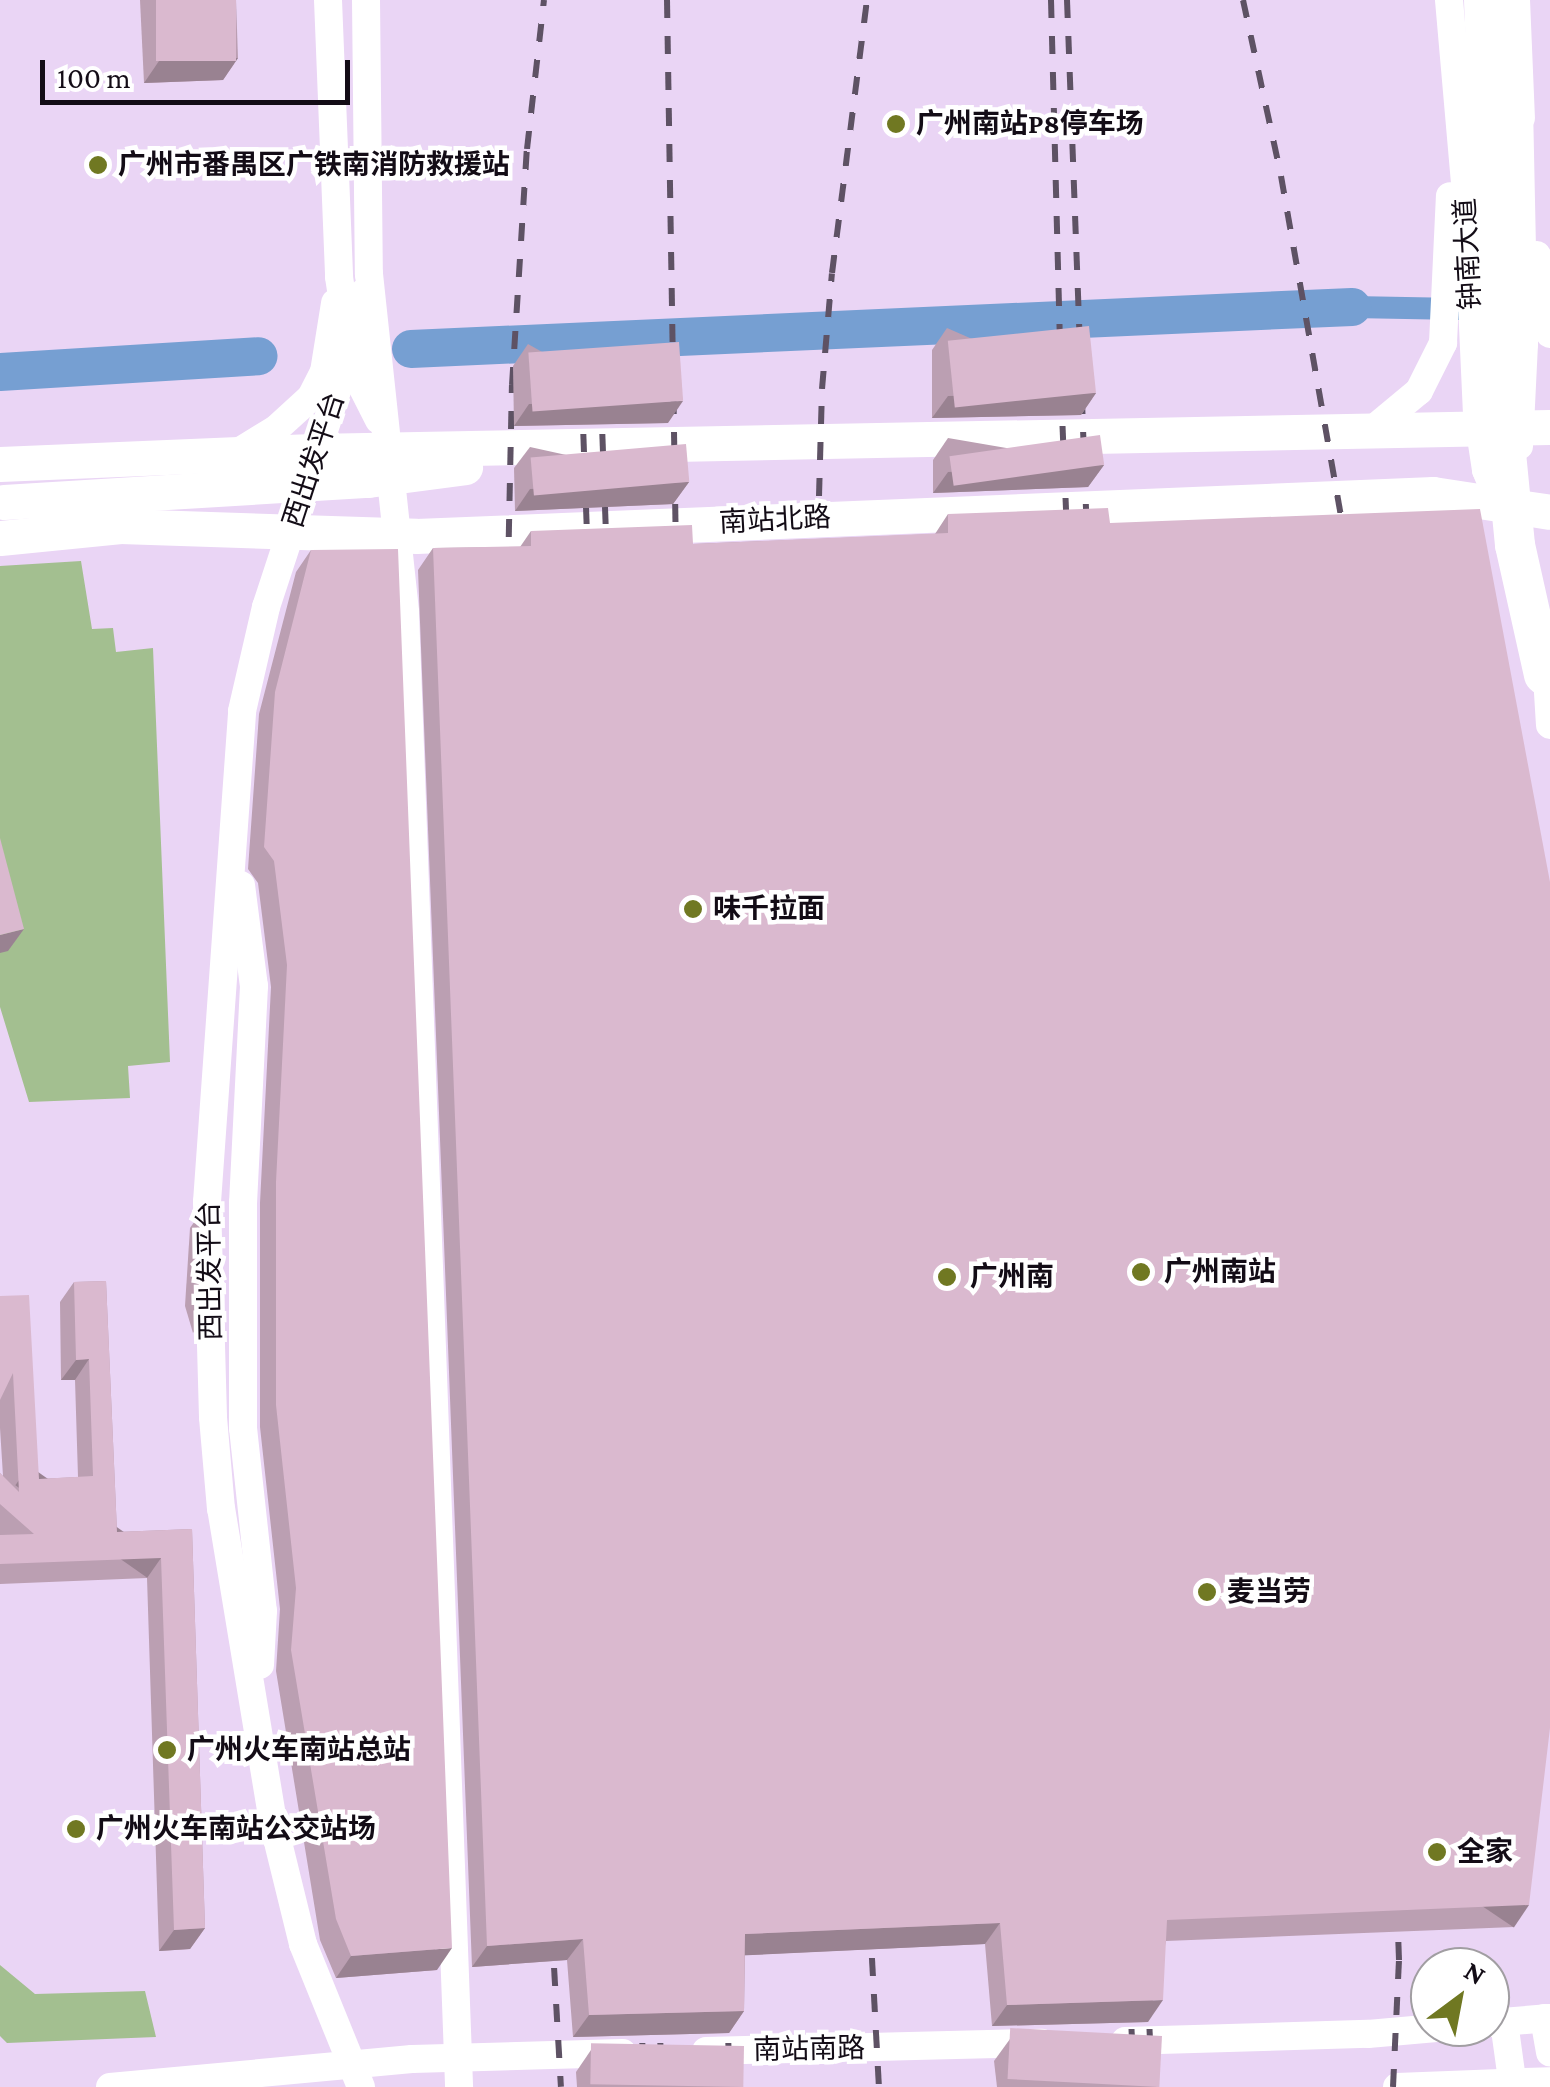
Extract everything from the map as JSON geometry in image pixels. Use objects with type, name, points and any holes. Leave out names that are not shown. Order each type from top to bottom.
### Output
[{"type":"highway","points":[[1484,0],[1500,392],[1515,545],[1547,657]]},
{"type":"main road","points":[[4,501],[236,454],[1535,427]]},
{"type":"main road","points":[[4,501],[368,480],[635,444]]},
{"type":"main road","name":"南站北路","points":[[4,501],[120,526],[416,536],[1349,495],[1433,494],[1550,512]]},
{"type":"street","points":[[328,0],[338,276],[353,369],[370,410],[399,437],[459,448]]},
{"type":"street","points":[[366,0],[369,274],[406,612],[459,2087]]},
{"type":"street","name":"钟南大道","points":[[1450,0],[1452,70],[1468,216],[1459,259],[1486,470],[1500,505]]},
{"type":"street","points":[[1516,0],[1522,216],[1530,267]]},
{"type":"street","points":[[1372,430],[1399,412],[1436,364],[1447,322],[1459,259],[1452,70]]},
{"type":"street","points":[[1500,505],[1518,451],[1535,427],[1537,339],[1519,102]]},
{"type":"street","points":[[1468,216],[1522,216]]},
{"type":"street","name":"西出发平台","points":[[361,2087],[299,1928],[274,1822],[222,1510],[213,1416],[207,1202],[242,711],[266,608],[339,386],[369,274]]},
{"type":"street","points":[[236,454],[276,429],[311,396],[324,372],[338,276]]},
{"type":"street","points":[[1547,657],[1550,726]]},
{"type":"street","points":[[1510,2021],[1547,2018],[1550,2052]]},
{"type":"street","name":"南站南路","points":[[110,2087],[412,2059],[1410,2030]]},
{"type":"street","points":[[1503,2047],[1513,2084]]},
{"type":"street","points":[[1414,2086],[1550,2081]]},
{"type":"green space","points":[[81,561],[92,629],[113,628],[116,652],[153,648],[170,1062],[128,1066],[130,1098],[29,1102],[0,1007],[0,566]]},
{"type":"green space","points":[[0,1965],[35,1994],[145,1991],[156,2037],[7,2043],[0,2036]]},
{"type":"building","points":[[156,0],[236,0],[236,61],[156,61]]},
{"type":"building","points":[[1089,326],[1096,393],[955,407],[948,341]]},
{"type":"building","points":[[679,342],[683,401],[532,411],[528,353]]},
{"type":"building","points":[[1100,435],[1104,465],[954,486],[949,456]]},
{"type":"building","points":[[686,444],[689,482],[534,495],[531,458]]},
{"type":"building","name":"广州南站","points":[[1108,508],[1110,523],[1480,509],[1550,882],[1550,1728],[1529,1905],[1167,1920],[1163,2000],[1007,2005],[1000,1923],[745,1934],[744,2011],[589,2015],[583,1939],[487,1946],[433,548],[531,546],[531,531],[692,525],[693,544],[948,533],[948,514]]},
{"type":"building","points":[[398,549],[452,1948],[351,1956],[336,1919],[291,1650],[296,1588],[276,1405],[276,1182],[287,965],[274,861],[264,847],[275,692],[311,550]]},
{"type":"building","points":[[0,838],[24,929],[0,935]]},
{"type":"building","points":[[205,1206],[208,1311],[201,1284]]},
{"type":"building","points":[[106,1281],[117,1532],[192,1529],[205,1928],[174,1930],[161,1558],[0,1564],[0,1535],[34,1534],[0,1504],[0,1473],[19,1492],[13,1373],[0,1400],[0,1296],[29,1295],[39,1479],[93,1476],[89,1359],[76,1360],[74,1282]]},
{"type":"building","points":[[1010,2028],[1162,2036],[1159,2087],[1008,2079]]},
{"type":"building","points":[[591,2043],[744,2046],[743,2087],[590,2084]]},
{"type":"waterway","points":[[1352,307],[1459,309]]},
{"type":"waterway","points":[[411,349],[1352,307]]},
{"type":"waterway","points":[[0,372],[259,356]]},
{"type":"railway","points":[[508,573],[512,385],[527,149],[544,0]]},
{"type":"railway","points":[[667,0],[676,553]]},
{"type":"railway","points":[[817,568],[822,389],[832,273],[867,0]]},
{"type":"railway","points":[[1051,0],[1060,355]]},
{"type":"railway","points":[[1067,0],[1087,535]]},
{"type":"railway","points":[[1243,0],[1281,176],[1346,543]]},
{"type":"railway","points":[[1061,390],[1067,535]]},
{"type":"railway","points":[[582,398],[588,558]]},
{"type":"railway","points":[[601,398],[607,558]]},
{"type":"railway","points":[[1393,2087],[1399,1960],[1397,1902]]},
{"type":"railway","points":[[870,1922],[879,2087]]},
{"type":"railway","points":[[552,1932],[561,2087]]},
{"type":"railway","points":[[1130,1993],[1134,2087]]},
{"type":"railway","points":[[1148,1993],[1152,2087]]},
{"type":"railway","points":[[641,2007],[644,2087]]},
{"type":"railway","points":[[659,2007],[662,2087]]},
{"type":"railway","points":[[727,2007],[730,2087]]},
{"type":"place","name":"广州南站P8停车场","points":[[896,124]]},
{"type":"place","name":"广州市番禺区广铁南消防救援站","points":[[98,165]]},
{"type":"place","name":"味千拉面","points":[[693,909]]},
{"type":"place","name":"广州南站","points":[[1141,1272]]},
{"type":"place","name":"广州南","points":[[947,1277]]},
{"type":"place","name":"麦当劳","points":[[1207,1592]]},
{"type":"place","name":"广州火车南站总站","points":[[167,1750]]},
{"type":"place","name":"广州火车南站公交站场","points":[[76,1829]]},
{"type":"place","name":"全家","points":[[1437,1852]]}]
